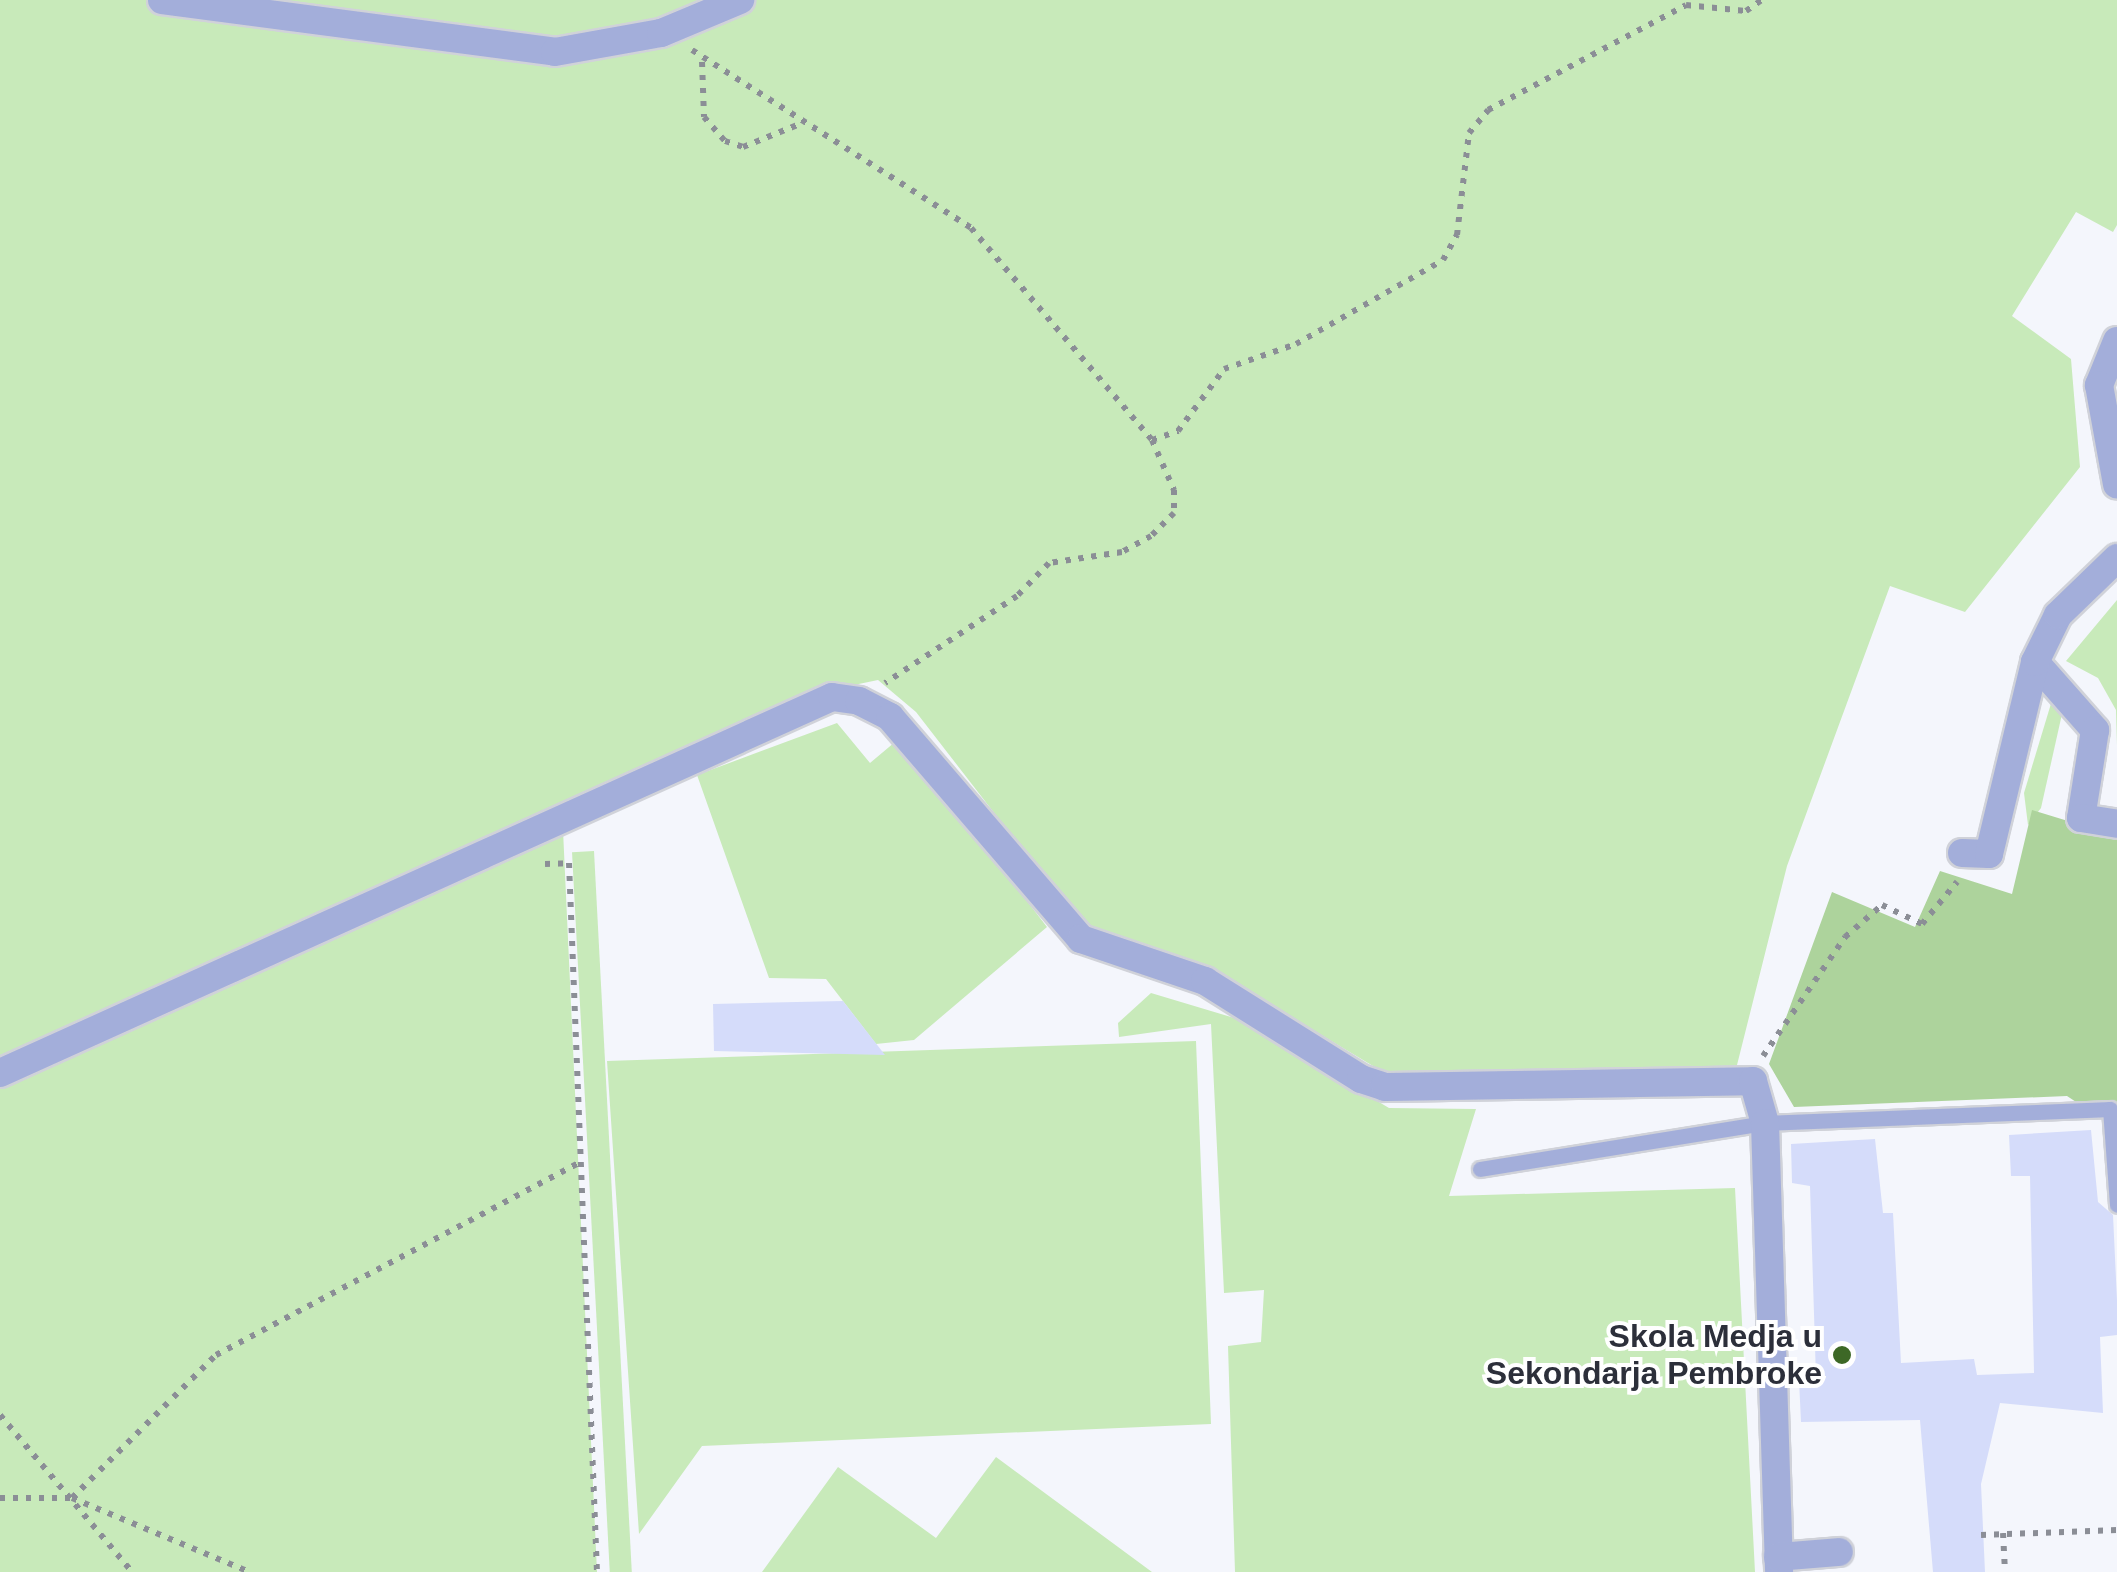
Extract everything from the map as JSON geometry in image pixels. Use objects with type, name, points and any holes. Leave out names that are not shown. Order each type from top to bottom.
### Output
[{"type":"street","points":[[162,0],[554,52],[672,28],[740,0]]},
{"type":"street","points":[[2114,351],[2099,384],[2117,484]]},
{"type":"street","points":[[1966,852],[1989,854],[2036,662],[2058,615],[2117,558]]},
{"type":"street","points":[[2036,662],[2094,730],[2081,818],[2117,824]]},
{"type":"street","points":[[0,1073],[832,697],[859,701],[890,717],[1081,939],[1205,981],[1361,1079],[1385,1087],[1748,1078],[1765,1123],[1778,1565],[1840,1552]]},
{"type":"lane","points":[[1480,1169],[1765,1123],[2110,1109],[2117,1206]]},
{"type":"path","points":[[1152,440],[1178,431],[1224,370],[1296,344],[1443,260],[1456,235],[1470,133],[1488,110],[1686,4],[1746,11],[1762,0]]},
{"type":"path","points":[[672,28],[702,62],[971,228],[1152,440],[1174,513],[1152,536],[1122,552],[1049,563],[1017,596],[859,701]]},
{"type":"path","points":[[702,62],[704,117],[725,140],[744,147],[801,124]]},
{"type":"path","points":[[1748,1078],[1845,937],[1882,904],[1922,924],[1967,867],[1966,852]]},
{"type":"path","points":[[548,863],[569,862],[597,1572]]},
{"type":"path","points":[[72,1498],[216,1356],[581,1162]]},
{"type":"path","points":[[0,1415],[132,1572]]},
{"type":"path","points":[[0,1498],[72,1498],[250,1572]]},
{"type":"path","points":[[1981,1535],[2117,1530]]},
{"type":"path","points":[[2003,1533],[2005,1572]]},
{"type":"green space","points":[[0,0],[2117,0],[2117,225],[2113,232],[2076,212],[2012,316],[2071,359],[2080,467],[1965,612],[1890,586],[1787,866],[1736,1069],[1398,1081],[1238,985],[1113,943],[1067,907],[916,712],[878,680],[825,691],[562,808],[597,1572],[0,1572]]},
{"type":"green space","points":[[2117,600],[2117,746],[2116,710],[2098,678],[2066,661]]},
{"type":"green space","points":[[2053,697],[2064,705],[2041,808],[2028,825],[2024,793]]},
{"type":"green space","points":[[837,723],[870,763],[895,742],[915,756],[1047,927],[914,1040],[876,1044],[826,979],[769,978],[697,775]]},
{"type":"green space","points":[[2032,810],[2117,836],[2117,1129],[2067,1096],[1794,1107],[1769,1064],[1832,892],[1915,927],[1940,871],[2012,894]]},
{"type":"green space","points":[[594,851],[632,1572],[610,1572],[572,852]]},
{"type":"green space","points":[[1151,993],[1241,1020],[1389,1108],[1476,1109],[1449,1196],[1735,1188],[1755,1572],[1235,1572],[1228,1346],[1261,1342],[1264,1290],[1224,1293],[1211,1024],[1119,1037],[1118,1023]]},
{"type":"green space","points":[[1196,1041],[1211,1424],[702,1446],[639,1534],[607,1061]]},
{"type":"green space","points":[[996,1457],[1152,1572],[762,1572],[838,1467],[936,1538]]},
{"type":"building","points":[[843,1001],[885,1055],[714,1051],[713,1004]]},
{"type":"building","name":"Skola Medja u Sekondarja Pembroke","points":[[2091,1130],[2098,1202],[2113,1215],[2117,1300],[2117,1335],[2100,1337],[2103,1413],[2000,1403],[1981,1484],[1985,1572],[1933,1572],[1920,1420],[1801,1422],[1799,1380],[1816,1378],[1810,1186],[1792,1183],[1791,1144],[1875,1139],[1883,1213],[1893,1213],[1901,1363],[1974,1359],[1977,1375],[2034,1373],[2030,1176],[2011,1176],[2009,1135]]},
{"type":"place","name":"Skola Medja u Sekondarja Pembroke","points":[[1842,1355]]}]
